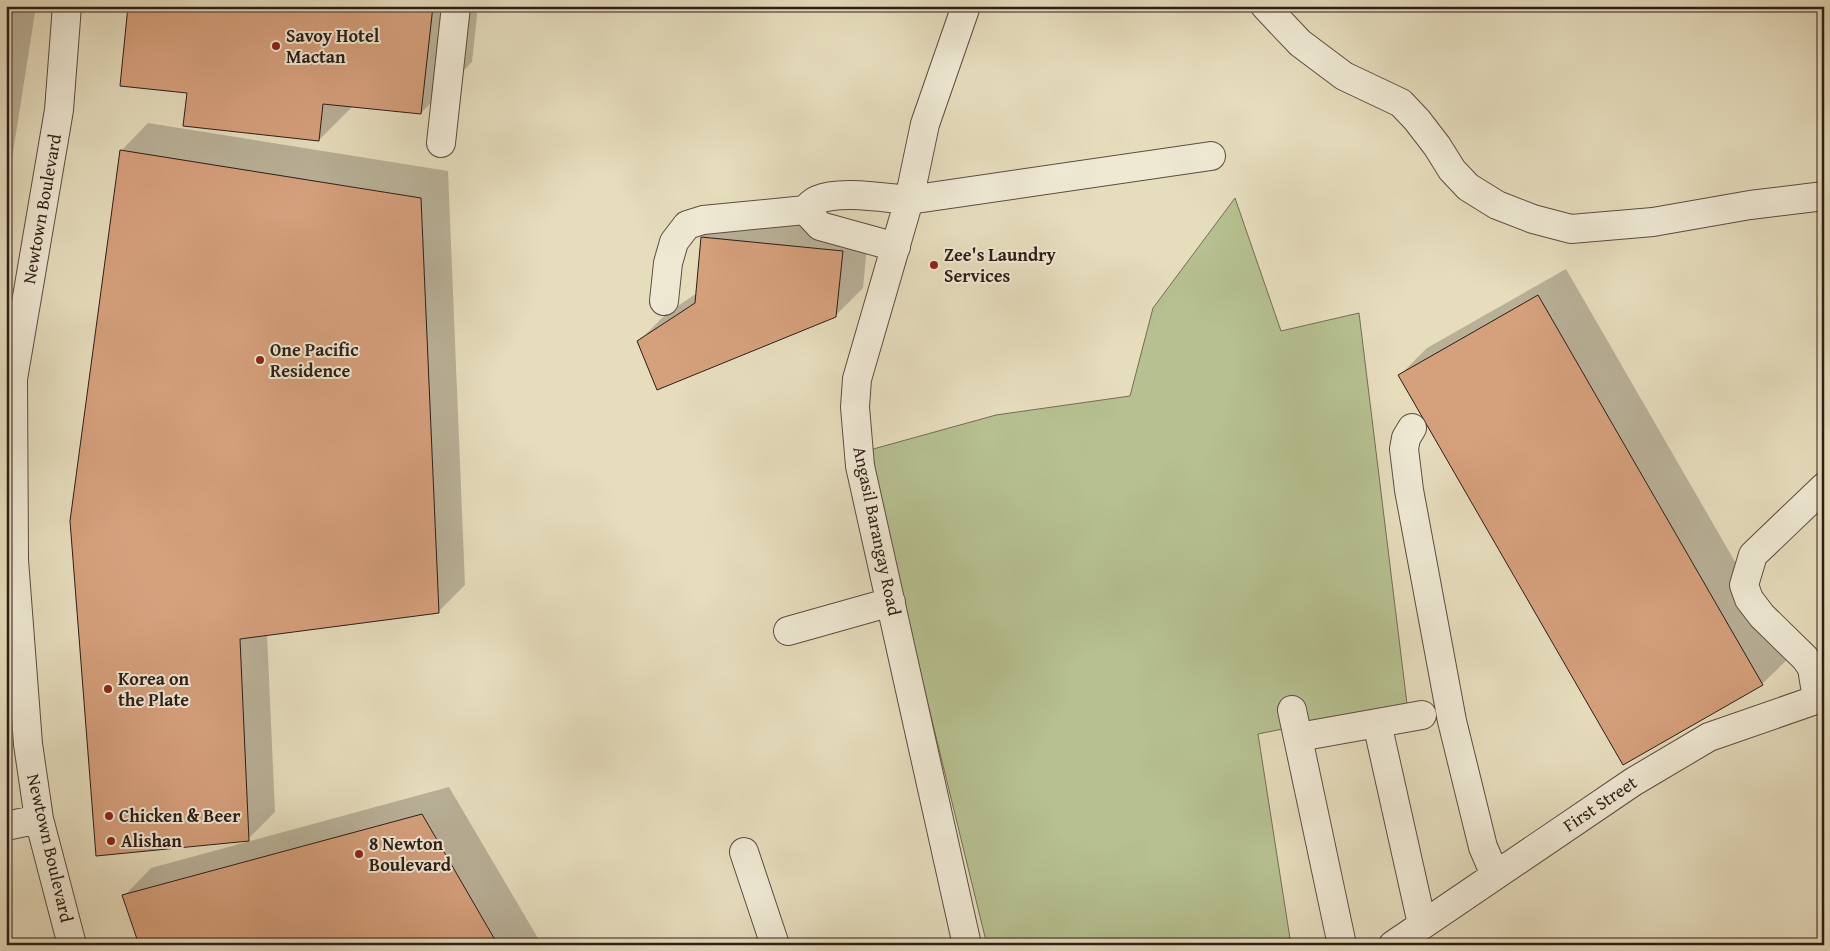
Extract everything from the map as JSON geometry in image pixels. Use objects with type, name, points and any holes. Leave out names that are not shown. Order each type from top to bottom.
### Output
[{"type":"street","name":"Newtown Boulevard","points":[[67,6],[59,110],[13,379],[14,560],[28,744],[39,819],[72,945]]},
{"type":"street","points":[[441,142],[456,6]]},
{"type":"street","name":"Angasil Barangay Road","points":[[966,6],[925,124],[909,200],[857,379],[855,407],[860,466],[967,945]]},
{"type":"street","points":[[1265,6],[1300,43],[1344,76],[1402,104],[1437,146],[1452,170],[1468,187],[1497,205],[1533,219],[1571,229],[1653,222],[1750,205],[1824,196]]},
{"type":"street","points":[[664,301],[668,263],[674,242],[687,225],[703,220],[805,210],[816,200],[831,196],[864,196],[909,200],[1211,156]]},
{"type":"street","points":[[805,210],[820,226],[896,247]]},
{"type":"street","points":[[1412,428],[1406,438],[1404,449],[1409,490],[1452,721],[1483,847],[1495,875]]},
{"type":"street","points":[[1820,698],[1812,668],[1805,658],[1762,616],[1749,599],[1744,585],[1753,555],[1824,486]]},
{"type":"street","points":[[788,631],[891,602]]},
{"type":"street","name":"First Street","points":[[1394,945],[1422,924],[1633,782],[1709,737],[1820,698]]},
{"type":"street","points":[[1292,710],[1342,945]]},
{"type":"street","points":[[1299,737],[1422,715]]},
{"type":"street","points":[[1377,722],[1422,924]]},
{"type":"street","points":[[6,826],[39,819]]},
{"type":"street","points":[[744,852],[775,945]]},
{"type":"green space","points":[[1235,198],[1281,331],[1359,313],[1407,704],[1258,734],[1291,945],[987,945],[866,451],[996,415],[1130,396],[1153,308]]},
{"type":"building","name":"Savoy Hotel Mactan","points":[[128,6],[433,6],[421,114],[323,104],[319,141],[183,126],[187,93],[120,86]]},
{"type":"building","name":"One Pacific Residence","points":[[120,150],[421,198],[439,613],[240,639],[249,841],[96,856],[70,521]]},
{"type":"building","points":[[701,237],[843,251],[836,317],[657,390],[637,341],[695,303]]},
{"type":"building","points":[[1538,295],[1763,685],[1623,765],[1398,375]]},
{"type":"building","name":"8 Newton Boulevard","points":[[422,814],[498,945],[139,945],[122,895]]},
{"type":"place","name":"Savoy Hotel Mactan","points":[[276,46]]},
{"type":"place","name":"Zee's Laundry Services","points":[[934,265]]},
{"type":"place","name":"One Pacific Residence","points":[[260,360]]},
{"type":"place","name":"Korea on the Plate","points":[[108,689]]},
{"type":"place","name":"Chicken & Beer","points":[[109,816]]},
{"type":"place","name":"Alishan","points":[[111,841]]},
{"type":"place","name":"8 Newton Boulevard","points":[[359,854]]}]
